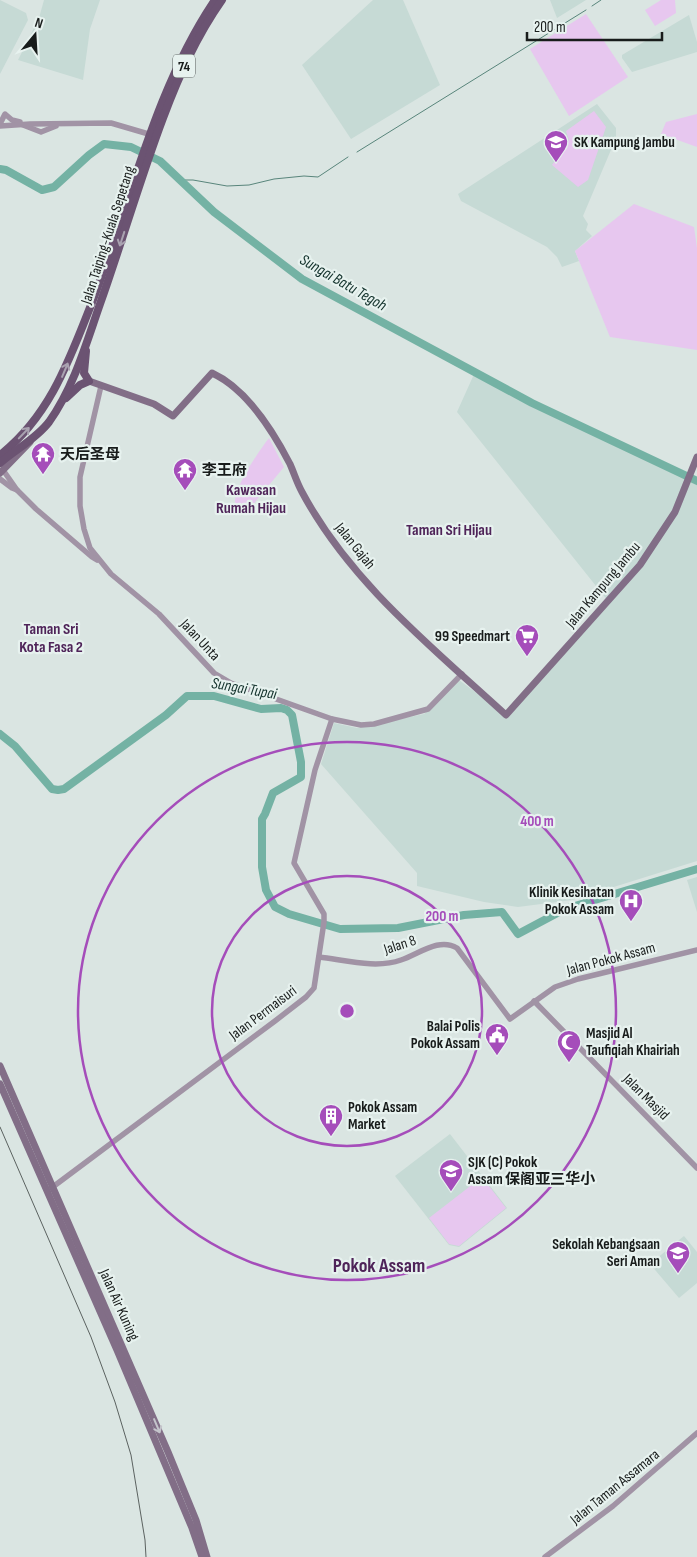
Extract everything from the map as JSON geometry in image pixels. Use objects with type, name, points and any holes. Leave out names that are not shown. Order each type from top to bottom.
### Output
[{"type":"main road","name":"Jalan Taiping-Kuala Sepetang","points":[[0,454],[8,449],[33,423],[54,393],[75,346],[103,274],[183,54],[194,32],[215,0]]},
{"type":"main road","name":"Jalan Taiping-Kuala Sepetang","points":[[152,139],[188,56],[200,33],[222,0]]},
{"type":"main road","name":"Jalan Taiping-Kuala Sepetang","points":[[1,469],[16,449],[34,438],[48,423],[66,394],[88,340],[145,159]]},
{"type":"main road","points":[[88,340],[84,372],[89,381],[101,386]]},
{"type":"main road","name":"Jalan Gajah","points":[[101,386],[154,404],[173,416],[212,373],[222,378],[264,420],[290,464],[302,492],[324,529],[337,546],[397,615],[506,715]]},
{"type":"main road","points":[[61,403],[80,385],[89,381]]},
{"type":"main road","points":[[54,393],[63,389],[66,394]]},
{"type":"main road","name":"Jalan Kampung Jambu","points":[[506,715],[630,578],[670,520],[697,458]]},
{"type":"main road","name":"Jalan Air Kuning","points":[[0,1066],[49,1190],[133,1386],[192,1528],[202,1557]]},
{"type":"main road","name":"Jalan Air Kuning","points":[[0,1084],[168,1452],[196,1520],[207,1557]]},
{"type":"street","points":[[30,124],[12,120],[5,114],[0,125],[111,123],[152,139]]},
{"type":"street","points":[[22,124],[41,132],[51,127],[65,124]]},
{"type":"street","name":"Jalan Unta","points":[[101,386],[80,477],[79,492],[84,529],[90,548],[122,586],[159,614],[214,673],[231,683],[332,719],[361,725],[374,724],[428,709],[462,674]]},
{"type":"street","points":[[1,469],[17,490],[36,509],[99,561]]},
{"type":"street","points":[[0,479],[17,490]]},
{"type":"street","points":[[76,542],[90,548]]},
{"type":"street","name":"Jalan Permaisuri","points":[[49,1190],[306,997],[314,988],[323,932],[322,909],[294,863],[315,770],[332,719]]},
{"type":"street","name":"Jalan 8","points":[[319,956],[383,964],[401,960],[437,945],[450,944],[456,948],[510,1019]]},
{"type":"street","name":"Jalan Pokok Assam","points":[[510,1019],[555,987],[578,979],[697,950]]},
{"type":"street","points":[[542,1010],[546,994]]},
{"type":"street","name":"Jalan Masjid","points":[[534,1001],[697,1168]]},
{"type":"street","name":"Jalan Taman Assamara","points":[[545,1557],[613,1506],[697,1433]]},
{"type":"shaded area","points":[[0,0],[26,13],[28,20],[0,74]]},
{"type":"shaded area","points":[[44,0],[100,0],[90,29],[83,80],[18,60],[39,18]]},
{"type":"shaded area","points":[[373,0],[403,0],[440,85],[351,139],[302,65]]},
{"type":"shaded area","points":[[550,0],[586,0],[557,18]]},
{"type":"shaded area","points":[[661,0],[675,0],[676,13],[655,26],[645,10]]},
{"type":"shaded area","points":[[586,14],[628,77],[569,116],[530,49]]},
{"type":"shaded area","points":[[689,15],[697,42],[697,52],[632,72],[622,58],[622,55]]},
{"type":"shaded area","name":"SK Kampung Jambu","points":[[597,104],[616,128],[616,138],[583,216],[588,224],[586,230],[592,236],[575,251],[579,261],[562,267],[557,257],[547,247],[461,201],[458,194]]},
{"type":"shaded area","points":[[594,111],[606,127],[588,180],[578,187],[552,165],[569,140],[566,131]]},
{"type":"shaded area","points":[[697,114],[697,147],[661,134],[666,122]]},
{"type":"shaded area","points":[[634,204],[694,227],[697,248],[697,350],[610,337],[575,251]]},
{"type":"shaded area","points":[[475,372],[697,485],[697,861],[572,900],[518,907],[484,902],[417,886],[417,873],[321,764],[334,723],[357,728],[424,714],[459,680],[505,714],[608,601],[457,412]]},
{"type":"shaded area","points":[[269,438],[284,467],[246,513],[235,503],[238,488],[259,451]]},
{"type":"shaded area","points":[[697,877],[697,912],[687,880]]},
{"type":"shaded area","name":"SJK (C) Pokok Assam 保阁亚三华小","points":[[450,1134],[507,1208],[459,1247],[449,1245],[395,1176]]},
{"type":"shaded area","points":[[482,1177],[506,1208],[459,1246],[449,1244],[429,1218]]},
{"type":"shaded area","name":"Sekolah Kebangsaan Seri Aman","points":[[684,1236],[697,1252],[697,1283],[679,1298],[650,1264]]},
{"type":"waterway","points":[[592,6],[601,0]]},
{"type":"waterway","points":[[357,152],[586,10]]},
{"type":"waterway","name":"Sungai Batu Tegoh","points":[[0,169],[6,170],[42,190],[54,187],[104,144],[131,147],[160,161],[214,212],[302,279],[532,403],[697,481]]},
{"type":"waterway","points":[[180,180],[193,180],[227,186],[249,185],[274,179],[304,176],[318,177],[348,157]]},
{"type":"waterway","name":"Sungai Tupai","points":[[0,734],[15,746],[52,789],[58,790],[64,789],[166,715],[187,696],[214,696],[261,709],[281,708],[287,710],[292,715],[301,762],[301,777],[273,793],[262,819],[262,867],[266,890],[275,907],[289,914],[340,929],[398,928],[464,915],[502,912],[518,934],[565,909],[697,869]]},
{"type":"railway","points":[[0,1127],[91,1337],[115,1402],[131,1455],[146,1557]]},
{"type":"place","name":"SK Kampung Jambu","points":[[556,163]]},
{"type":"place","name":"天后圣母","points":[[43,475]]},
{"type":"place","name":"李王府","points":[[185,491]]},
{"type":"place","name":"99 Speedmart","points":[[527,657]]},
{"type":"place","name":"Klinik Kesihatan Pokok Assam","points":[[631,922]]},
{"type":"place","name":"Balai Polis Pokok Assam","points":[[497,1056]]},
{"type":"place","name":"Masjid Al Taufiqiah Khairiah","points":[[569,1063]]},
{"type":"place","name":"Pokok Assam Market","points":[[331,1137]]},
{"type":"place","name":"SJK (C) Pokok Assam 保阁亚三华小","points":[[451,1192]]},
{"type":"place","name":"Sekolah Kebangsaan Seri Aman","points":[[678,1274]]},
{"type":"district","name":"Kawasan Rumah Hijau","points":[[251,499]]},
{"type":"district","name":"Taman Sri Hijau","points":[[449,530]]},
{"type":"district","name":"Taman Sri Kota Fasa 2","points":[[51,638]]},
{"type":"district","name":"Pokok Assam","points":[[379,1266]]}]
